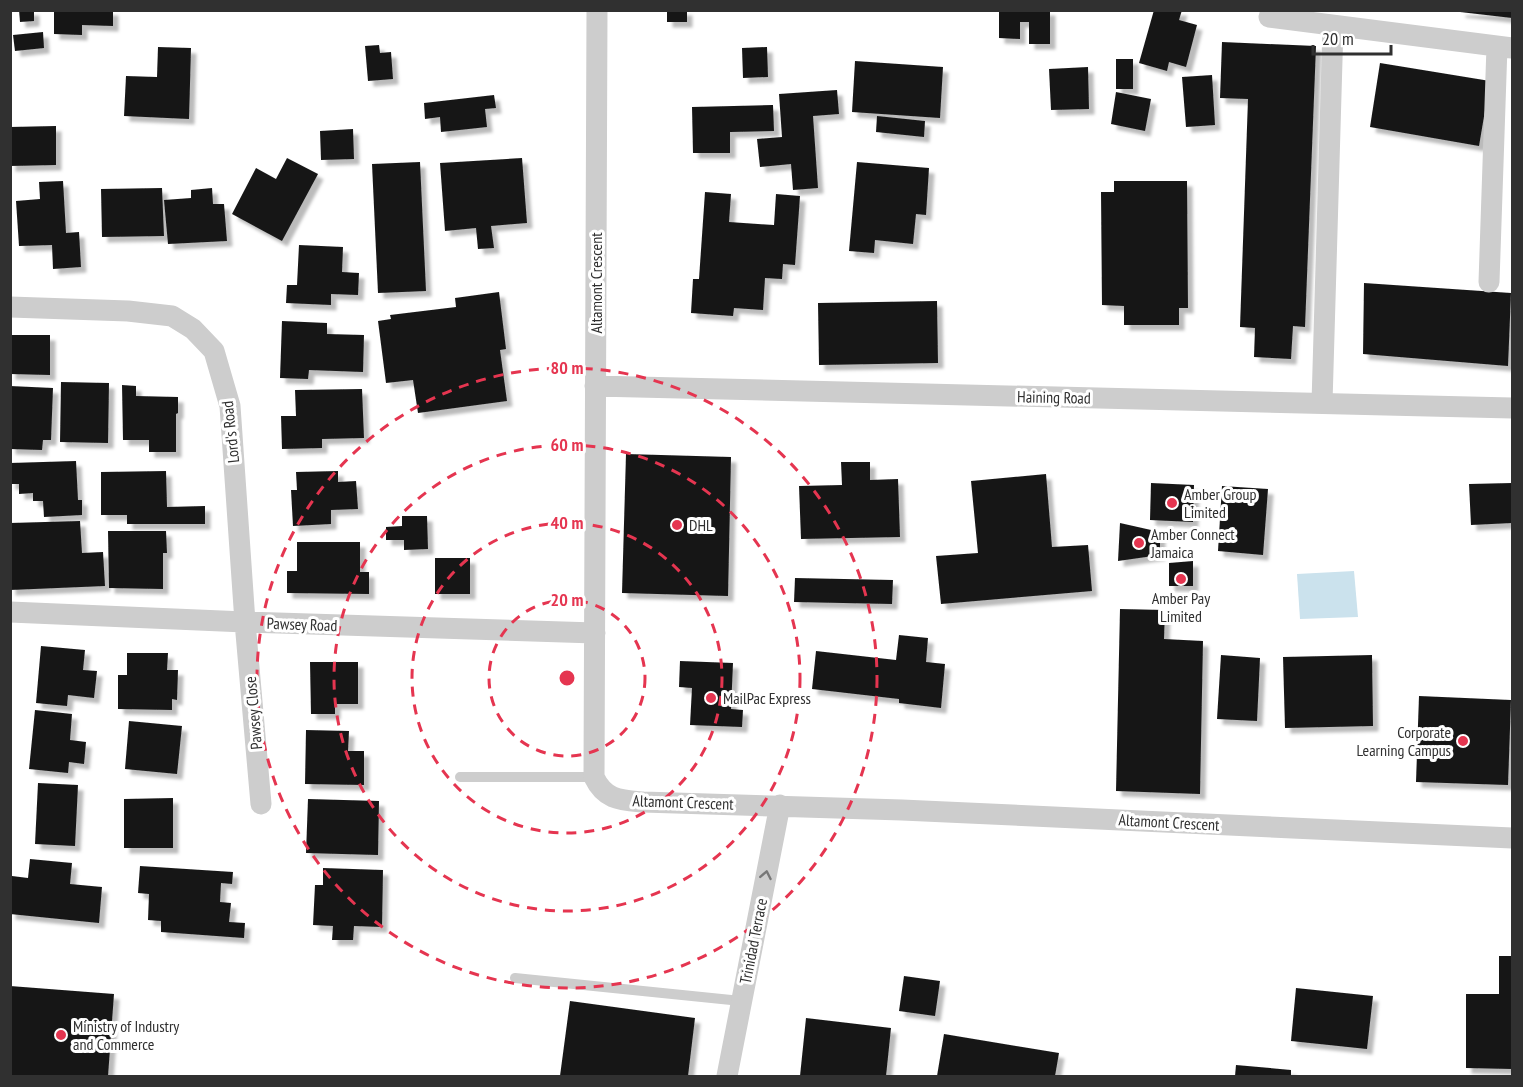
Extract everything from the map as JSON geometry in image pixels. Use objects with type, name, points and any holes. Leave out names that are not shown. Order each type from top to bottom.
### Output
[{"type":"street","name":"Altamont Crescent","points":[[597,10],[594,777],[600,789],[617,800],[643,802],[1512,838]]},
{"type":"street","points":[[1269,17],[1504,47],[1489,282]]},
{"type":"street","points":[[1322,403],[1333,26]]},
{"type":"street","name":"Lord's Road","points":[[10,307],[128,311],[172,316],[193,329],[214,351],[230,406],[245,622]]},
{"type":"street","name":"Haining Road","points":[[595,386],[1512,408]]},
{"type":"street","name":"Pawsey Road","points":[[10,612],[595,633]]},
{"type":"street","name":"Pawsey Close","points":[[245,622],[261,804]]},
{"type":"street","name":"Trinidad Terrace","points":[[727,1077],[780,806]]},
{"type":"lane","points":[[460,777],[594,777]]},
{"type":"lane","points":[[515,978],[741,1002]]},
{"type":"water","points":[[1354,571],[1358,617],[1300,619],[1297,574]]},
{"type":"building","points":[[19,10],[34,10],[34,21],[20,22]]},
{"type":"building","points":[[54,10],[113,10],[113,26],[82,25],[82,35],[54,34]]},
{"type":"building","points":[[667,10],[687,10],[687,22],[667,22]]},
{"type":"building","points":[[999,10],[1050,10],[1050,44],[1029,44],[1029,22],[1020,22],[1020,39],[999,38]]},
{"type":"building","points":[[1154,10],[1182,10],[1179,20],[1197,25],[1186,67],[1169,62],[1167,71],[1139,63]]},
{"type":"building","points":[[1460,10],[1512,10],[1512,18],[1460,12]]},
{"type":"building","points":[[43,32],[44,48],[15,51],[13,35]]},
{"type":"building","points":[[1222,42],[1316,46],[1305,327],[1293,326],[1291,359],[1254,357],[1255,328],[1240,327],[1248,99],[1220,98]]},
{"type":"building","points":[[379,45],[380,53],[391,52],[393,79],[368,81],[365,46]]},
{"type":"building","points":[[158,47],[191,48],[189,119],[124,116],[126,76],[157,77]]},
{"type":"building","points":[[767,47],[768,77],[743,78],[742,48]]},
{"type":"building","points":[[1116,59],[1133,59],[1133,89],[1116,89]]},
{"type":"building","points":[[855,61],[943,67],[940,118],[852,112]]},
{"type":"building","points":[[1380,63],[1490,81],[1479,146],[1370,127]]},
{"type":"building","points":[[1088,67],[1089,109],[1051,110],[1049,69]]},
{"type":"building","points":[[1212,75],[1215,125],[1186,127],[1182,77]]},
{"type":"building","points":[[837,90],[839,114],[813,116],[818,188],[793,190],[791,164],[760,167],[757,139],[782,137],[779,94]]},
{"type":"building","points":[[1116,92],[1151,99],[1145,131],[1111,124]]},
{"type":"building","points":[[494,95],[496,108],[485,109],[487,127],[441,132],[440,117],[425,119],[424,103]]},
{"type":"building","points":[[773,105],[774,131],[730,132],[730,153],[693,153],[692,107]]},
{"type":"building","points":[[877,116],[925,121],[924,137],[876,132]]},
{"type":"building","points":[[56,126],[56,165],[10,166],[10,127]]},
{"type":"building","points":[[353,129],[354,159],[321,160],[320,131]]},
{"type":"building","points":[[287,158],[318,174],[282,241],[232,214],[256,168],[276,179]]},
{"type":"building","points":[[522,158],[527,223],[491,226],[494,248],[478,249],[476,228],[445,231],[440,163]]},
{"type":"building","points":[[420,162],[426,291],[378,293],[372,164]]},
{"type":"building","points":[[857,162],[929,168],[926,215],[916,214],[913,244],[875,240],[874,253],[849,251]]},
{"type":"building","points":[[63,181],[66,233],[79,232],[81,267],[53,269],[52,245],[19,246],[16,201],[40,199],[39,182]]},
{"type":"building","points":[[1114,181],[1187,181],[1188,308],[1179,308],[1179,325],[1124,325],[1124,306],[1102,305],[1101,192],[1114,192]]},
{"type":"building","points":[[162,188],[164,236],[102,237],[101,189]]},
{"type":"building","points":[[212,188],[213,204],[224,204],[227,241],[168,244],[164,200],[191,198],[191,190]]},
{"type":"building","points":[[705,192],[731,194],[729,222],[774,225],[776,194],[800,196],[795,265],[783,264],[782,279],[765,278],[763,310],[734,308],[733,316],[691,313],[693,279],[699,279]]},
{"type":"building","points":[[299,245],[343,247],[342,272],[359,273],[358,295],[331,294],[331,305],[286,303],[287,285],[297,285]]},
{"type":"building","points":[[1364,283],[1511,293],[1508,366],[1363,354]]},
{"type":"building","points":[[499,292],[506,349],[500,350],[507,401],[418,413],[413,380],[386,383],[378,321],[391,319],[390,315],[456,307],[455,298]]},
{"type":"building","points":[[937,301],[938,363],[819,365],[818,303]]},
{"type":"building","points":[[282,321],[327,323],[327,334],[364,335],[363,372],[309,370],[308,379],[280,378]]},
{"type":"building","points":[[10,335],[50,335],[50,375],[10,374]]},
{"type":"building","points":[[61,382],[109,383],[108,443],[60,442]]},
{"type":"building","points":[[122,385],[136,386],[136,396],[178,397],[176,452],[149,452],[149,440],[123,440]]},
{"type":"building","points":[[10,386],[53,388],[51,440],[43,440],[42,450],[10,449]]},
{"type":"building","points":[[362,389],[364,438],[322,439],[322,448],[282,449],[281,416],[296,416],[295,390]]},
{"type":"building","name":"DHL","points":[[626,454],[731,457],[728,596],[622,593]]},
{"type":"building","points":[[76,461],[78,500],[82,500],[82,515],[44,517],[43,501],[33,501],[33,493],[19,494],[19,484],[10,484],[10,463]]},
{"type":"building","points":[[841,462],[870,462],[870,480],[898,479],[900,537],[801,539],[799,486],[842,485]]},
{"type":"building","points":[[166,471],[167,507],[205,506],[205,524],[127,524],[127,515],[101,515],[101,472]]},
{"type":"building","points":[[338,471],[338,482],[356,481],[358,509],[331,510],[331,524],[293,526],[291,490],[297,490],[296,472]]},
{"type":"building","points":[[1046,474],[1052,547],[1088,545],[1092,591],[941,604],[936,556],[978,553],[971,481]]},
{"type":"building","name":"Amber Group Limited","points":[[1151,483],[1194,485],[1193,522],[1150,520]]},
{"type":"building","points":[[1512,483],[1512,523],[1471,525],[1469,484]]},
{"type":"building","points":[[1222,486],[1268,489],[1263,555],[1218,551]]},
{"type":"building","points":[[402,516],[427,516],[428,549],[404,550],[404,540],[386,540],[386,527],[402,526]]},
{"type":"building","points":[[80,521],[82,553],[103,552],[105,586],[10,590],[10,523]]},
{"type":"building","name":"Amber Connect Jamaica","points":[[1120,523],[1160,532],[1160,555],[1118,561]]},
{"type":"building","points":[[108,531],[166,531],[167,553],[163,553],[163,589],[109,588]]},
{"type":"building","points":[[297,542],[360,542],[360,572],[369,572],[369,594],[287,593],[287,571],[297,571]]},
{"type":"building","points":[[435,558],[470,558],[470,594],[435,594]]},
{"type":"building","name":"Amber Pay Limited","points":[[1193,561],[1193,586],[1169,586],[1169,563]]},
{"type":"building","points":[[795,578],[893,580],[892,604],[794,602]]},
{"type":"building","points":[[1120,609],[1165,610],[1164,639],[1203,641],[1200,794],[1116,791]]},
{"type":"building","points":[[899,635],[928,638],[926,662],[945,664],[941,708],[899,703],[899,699],[812,689],[816,651],[896,660]]},
{"type":"building","points":[[41,646],[85,650],[83,670],[97,671],[94,698],[68,695],[67,706],[36,703]]},
{"type":"building","points":[[127,653],[168,653],[167,670],[178,670],[177,700],[172,699],[172,710],[118,709],[118,675],[127,675]]},
{"type":"building","points":[[1221,655],[1260,658],[1257,721],[1217,719]]},
{"type":"building","points":[[1372,655],[1373,726],[1285,728],[1283,657]]},
{"type":"building","name":"MailPac Express","points":[[680,661],[733,663],[731,709],[743,710],[742,727],[690,725],[692,688],[679,687]]},
{"type":"building","points":[[310,662],[358,662],[358,704],[335,704],[335,714],[311,714]]},
{"type":"building","name":"Corporate Learning Campus","points":[[1419,696],[1511,700],[1508,785],[1416,782]]},
{"type":"building","points":[[35,710],[72,714],[70,740],[86,742],[84,764],[69,762],[68,773],[29,769]]},
{"type":"building","points":[[129,721],[182,726],[177,774],[125,769]]},
{"type":"building","points":[[306,730],[349,731],[348,751],[364,751],[364,785],[305,784]]},
{"type":"building","points":[[38,783],[78,785],[75,846],[35,844]]},
{"type":"building","points":[[173,798],[173,848],[124,848],[124,799]]},
{"type":"building","points":[[308,799],[379,801],[378,855],[306,853]]},
{"type":"building","points":[[30,859],[72,863],[70,884],[102,887],[99,923],[10,914],[12,876],[28,878]]},
{"type":"building","points":[[140,866],[233,872],[232,884],[221,883],[220,902],[231,903],[229,922],[245,923],[244,938],[161,932],[161,921],[148,920],[149,894],[138,893]]},
{"type":"building","points":[[323,868],[383,870],[382,927],[354,926],[353,940],[332,940],[333,926],[313,925],[315,885],[323,885]]},
{"type":"building","points":[[1499,956],[1512,956],[1512,1069],[1466,1068],[1466,994],[1499,994]]},
{"type":"building","points":[[904,976],[940,981],[935,1016],[899,1011]]},
{"type":"building","name":"Ministry of Industry and Commerce","points":[[10,986],[114,994],[108,1076],[10,1076]]},
{"type":"building","points":[[1296,988],[1373,996],[1367,1049],[1291,1041]]},
{"type":"building","points":[[570,1001],[695,1018],[688,1076],[560,1076]]},
{"type":"building","points":[[806,1018],[891,1028],[886,1076],[800,1076]]},
{"type":"building","points":[[944,1034],[1059,1053],[1055,1076],[937,1076]]},
{"type":"building","points":[[1236,1065],[1291,1070],[1291,1076],[1235,1076]]},
{"type":"place","name":"Amber Group Limited","points":[[1172,503]]},
{"type":"place","name":"DHL","points":[[677,525]]},
{"type":"place","name":"Amber Connect Jamaica","points":[[1139,543]]},
{"type":"place","name":"Amber Pay Limited","points":[[1181,579]]},
{"type":"place","name":"MailPac Express","points":[[711,698]]},
{"type":"place","name":"Corporate Learning Campus","points":[[1463,741]]},
{"type":"place","name":"Ministry of Industry and Commerce","points":[[61,1035]]}]
